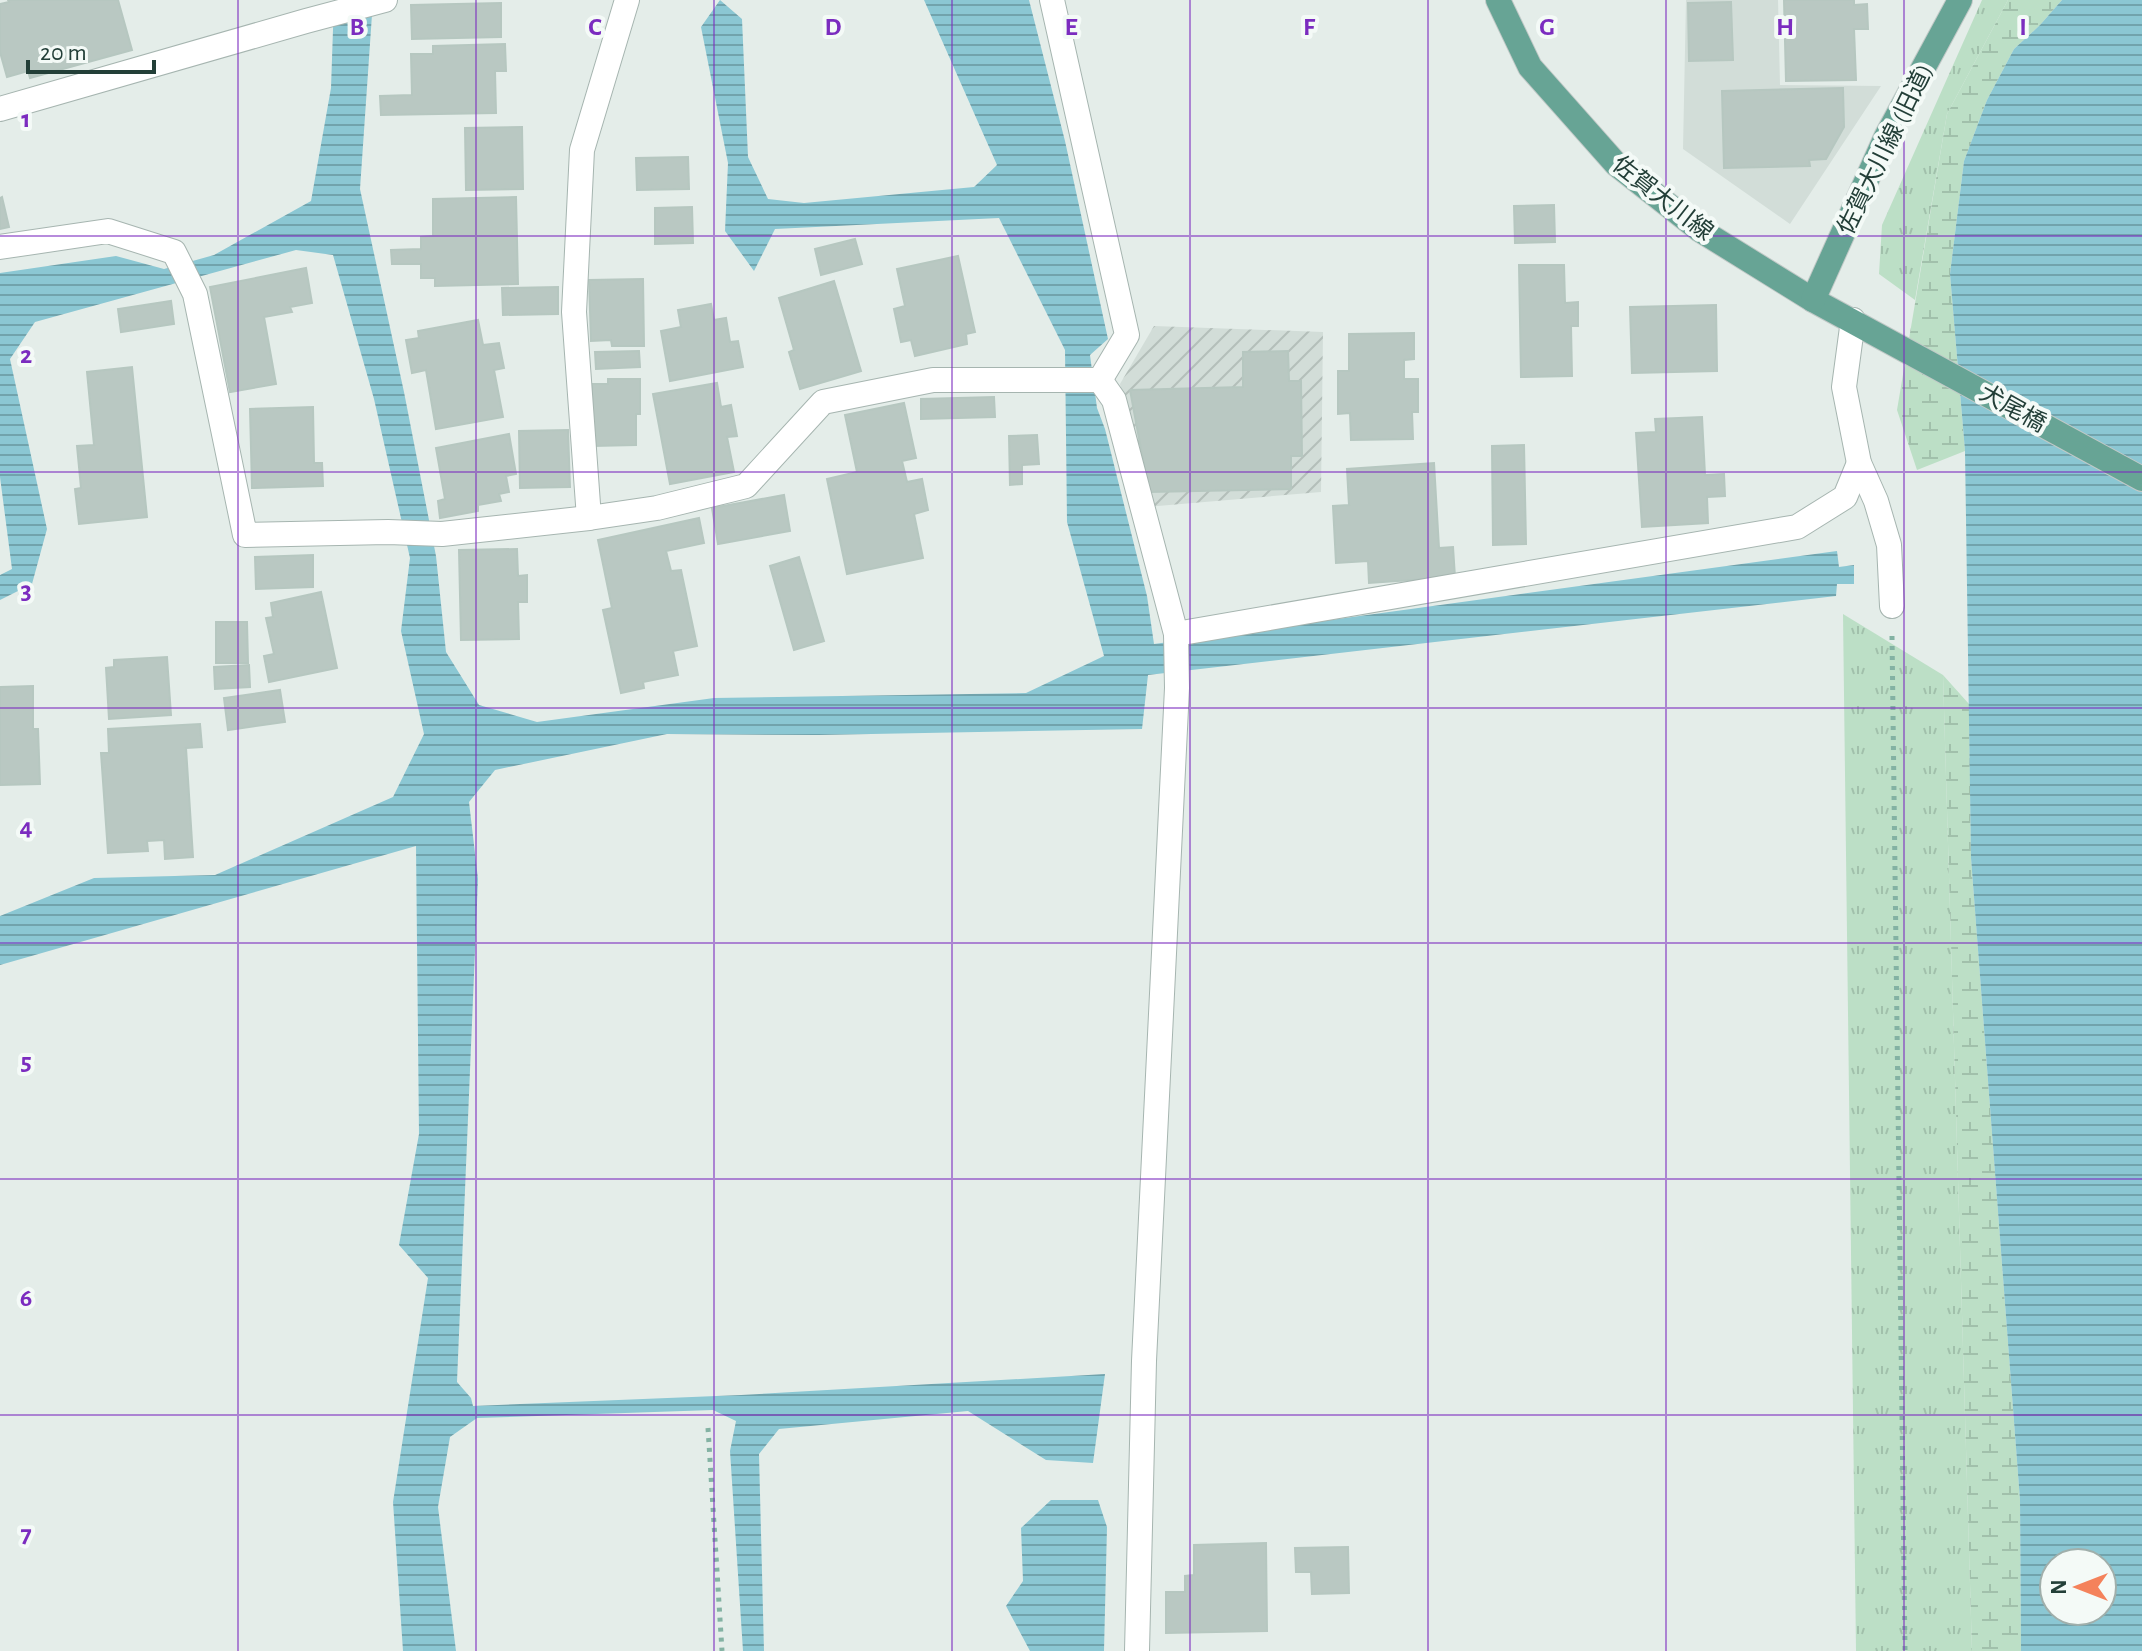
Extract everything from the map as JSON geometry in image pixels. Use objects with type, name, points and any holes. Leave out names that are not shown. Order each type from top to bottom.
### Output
[{"type":"main road","name":"佐賀大川線","points":[[1498,0],[1530,67],[1616,164],[1700,230],[1813,300],[1884,337]]},
{"type":"main road","name":"佐賀大川線 (旧道)","points":[[1813,300],[1886,137],[1960,0]]},
{"type":"main road","name":"犬尾橋","points":[[1884,337],[2142,479]]},
{"type":"street","points":[[0,109],[304,10],[385,0]]},
{"type":"street","points":[[589,518],[574,312],[582,150],[627,0]]},
{"type":"street","points":[[1052,0],[1127,335],[1100,380]]},
{"type":"street","points":[[0,247],[108,231],[174,252],[195,294],[245,535],[442,534],[657,508],[746,486],[823,402],[933,380],[1100,380]]},
{"type":"street","points":[[1853,320],[1844,387],[1859,463],[1876,501],[1889,545],[1892,606]]},
{"type":"street","points":[[1100,380],[1114,400],[1176,634],[1177,688],[1144,1361],[1137,1651]]},
{"type":"street","points":[[1176,634],[1797,527],[1845,497],[1859,463]]},
{"type":"path","points":[[1892,606],[1905,1651]]},
{"type":"path","points":[[708,1428],[722,1651]]},
{"type":"shaded area","points":[[1686,0],[1778,0],[1780,85],[1881,86],[1790,224],[1683,149]]},
{"type":"shaded area","points":[[1154,326],[1323,332],[1321,492],[1146,507],[1120,384]]},
{"type":"green space","points":[[1982,0],[2008,0],[1947,114],[1915,300],[1879,274],[1882,225]]},
{"type":"green space","points":[[2008,0],[2062,0],[2014,49],[1987,100],[1964,161],[1950,274],[1965,451],[1917,470],[1897,410],[1947,114]]},
{"type":"green space","points":[[1843,614],[1943,675],[1972,1651],[1856,1651]]},
{"type":"green space","points":[[1943,675],[1969,704],[1971,858],[2020,1500],[2021,1651],[1972,1651]]},
{"type":"water","points":[[334,0],[373,0],[360,189],[436,556],[446,652],[479,705],[537,722],[714,698],[1026,693],[1104,656],[1067,522],[1065,350],[999,218],[775,229],[754,271],[725,231],[728,163],[701,27],[720,0],[742,19],[748,157],[768,199],[804,203],[974,187],[997,165],[924,0],[1029,0],[1065,141],[1108,339],[1090,355],[1097,408],[1147,596],[1154,644],[1837,551],[1839,567],[1854,565],[1854,584],[1837,584],[1836,596],[1148,675],[1142,729],[818,735],[667,734],[495,770],[469,802],[478,879],[457,1382],[471,1398],[473,1406],[741,1395],[1105,1374],[1093,1463],[1046,1460],[968,1411],[779,1429],[759,1454],[764,1651],[743,1651],[730,1451],[736,1421],[713,1410],[477,1418],[450,1437],[438,1507],[456,1651],[403,1651],[393,1502],[428,1278],[399,1245],[419,1134],[416,846],[0,965],[0,916],[94,878],[215,875],[393,797],[424,734],[401,631],[410,558],[374,399],[333,255],[296,250],[35,322],[10,359],[47,529],[32,584],[0,600],[0,575],[12,569],[0,477],[0,273],[116,256],[164,269],[214,255],[311,201],[331,88]]},
{"type":"water","points":[[2062,0],[2142,0],[2142,1651],[2021,1651],[2020,1500],[1971,858],[1965,451],[1950,274],[1964,161],[1987,100],[2014,49]]},
{"type":"water","points":[[1051,1500],[1098,1500],[1107,1527],[1104,1651],[1030,1651],[1006,1606],[1023,1581],[1021,1528]]},
{"type":"building","points":[[8,0],[118,0],[132,50],[30,78],[28,71],[7,77],[0,52],[0,4]]},
{"type":"building","points":[[1784,0],[1854,0],[1854,5],[1867,4],[1868,29],[1854,29],[1856,80],[1786,81]]},
{"type":"building","points":[[1731,2],[1733,60],[1689,61],[1688,3]]},
{"type":"building","points":[[501,3],[501,37],[412,39],[411,5]]},
{"type":"building","points":[[505,44],[506,71],[495,71],[496,113],[381,115],[380,96],[412,95],[411,54],[433,54],[433,46]]},
{"type":"building","points":[[1843,88],[1844,127],[1826,159],[1809,160],[1810,166],[1724,168],[1722,91]]},
{"type":"building","points":[[522,127],[523,189],[466,190],[465,128]]},
{"type":"building","points":[[688,157],[689,189],[637,190],[636,158]]},
{"type":"building","points":[[516,197],[518,284],[435,286],[435,278],[421,278],[421,264],[392,264],[391,250],[421,249],[421,237],[433,236],[433,199]]},
{"type":"building","points":[[0,198],[9,227],[0,229]]},
{"type":"building","points":[[1554,205],[1555,242],[1515,243],[1514,206]]},
{"type":"building","points":[[692,207],[693,243],[655,244],[655,208]]},
{"type":"building","points":[[855,239],[862,264],[821,275],[815,249]]},
{"type":"building","points":[[958,256],[975,332],[966,334],[967,344],[915,356],[911,340],[901,342],[894,309],[905,306],[897,269]]},
{"type":"building","points":[[1519,265],[1564,265],[1565,303],[1578,302],[1578,326],[1571,326],[1572,376],[1521,377]]},
{"type":"building","points":[[306,268],[312,303],[290,307],[292,312],[264,317],[276,384],[230,392],[210,287]]},
{"type":"building","points":[[643,279],[644,346],[612,346],[611,340],[591,341],[589,280]]},
{"type":"building","points":[[834,281],[861,371],[800,389],[789,352],[794,350],[779,298]]},
{"type":"building","points":[[558,287],[558,314],[503,315],[502,288]]},
{"type":"building","points":[[171,301],[174,324],[121,332],[118,309]]},
{"type":"building","points":[[711,304],[714,320],[726,318],[730,342],[738,341],[743,367],[670,381],[661,331],[681,327],[678,310]]},
{"type":"building","points":[[1716,305],[1717,371],[1632,373],[1630,307]]},
{"type":"building","points":[[478,320],[483,345],[499,343],[504,368],[494,370],[503,417],[436,429],[426,370],[412,373],[406,340],[419,338],[418,331]]},
{"type":"building","points":[[1414,333],[1414,359],[1404,360],[1404,379],[1418,379],[1418,412],[1412,412],[1413,439],[1351,440],[1350,413],[1338,414],[1338,371],[1349,371],[1349,334]]},
{"type":"building","points":[[639,351],[640,367],[596,369],[595,352]]},
{"type":"building","points":[[1288,351],[1289,381],[1301,381],[1302,456],[1291,456],[1291,489],[1149,492],[1130,390],[1243,387],[1243,352]]},
{"type":"building","points":[[132,367],[147,517],[79,524],[75,489],[81,488],[77,446],[94,445],[87,372]]},
{"type":"building","points":[[608,379],[640,379],[636,445],[593,446],[592,384],[608,384]]},
{"type":"building","points":[[717,383],[721,407],[731,405],[737,436],[727,437],[734,472],[670,484],[653,394]]},
{"type":"building","points":[[994,397],[995,417],[921,419],[921,399]]},
{"type":"building","points":[[904,403],[916,458],[902,461],[907,482],[922,479],[928,510],[914,514],[923,558],[847,574],[827,479],[857,472],[845,415]]},
{"type":"building","points":[[313,407],[314,463],[322,463],[323,486],[252,488],[250,409]]},
{"type":"building","points":[[1702,417],[1705,475],[1724,474],[1725,496],[1707,497],[1708,523],[1642,527],[1636,433],[1656,432],[1655,419]]},
{"type":"building","points":[[568,430],[570,487],[520,488],[519,431]]},
{"type":"building","points":[[509,434],[516,474],[506,476],[509,492],[499,494],[501,501],[478,505],[478,511],[440,518],[438,501],[445,499],[436,448]]},
{"type":"building","points":[[1037,435],[1039,464],[1022,465],[1022,484],[1010,485],[1009,436]]},
{"type":"building","points":[[1524,445],[1526,544],[1493,545],[1492,446]]},
{"type":"building","points":[[1434,463],[1439,548],[1453,547],[1455,577],[1369,583],[1368,561],[1336,563],[1333,506],[1349,505],[1347,469]]},
{"type":"building","points":[[784,495],[790,531],[718,544],[712,508]]},
{"type":"building","points":[[699,518],[704,543],[666,551],[671,571],[681,570],[697,646],[673,651],[678,675],[643,682],[644,688],[621,693],[603,610],[612,608],[598,540]]},
{"type":"building","points":[[517,549],[518,576],[527,575],[527,602],[518,602],[519,639],[461,640],[459,550]]},
{"type":"building","points":[[313,555],[313,587],[256,589],[255,557]]},
{"type":"building","points":[[799,557],[824,641],[794,650],[770,566]]},
{"type":"building","points":[[321,592],[337,668],[269,682],[264,656],[274,654],[266,618],[273,617],[271,603]]},
{"type":"building","points":[[216,622],[247,622],[248,663],[216,663]]},
{"type":"building","points":[[167,657],[171,715],[109,719],[106,668],[114,667],[114,660]]},
{"type":"building","points":[[249,665],[250,687],[215,689],[214,667]]},
{"type":"building","points":[[33,686],[33,729],[38,729],[40,784],[0,785],[0,687]]},
{"type":"building","points":[[280,690],[285,722],[228,730],[224,698]]},
{"type":"building","points":[[200,724],[202,747],[186,748],[193,857],[165,859],[164,840],[147,841],[148,851],[108,853],[101,753],[109,753],[108,729]]},
{"type":"building","points":[[1266,1543],[1267,1631],[1166,1633],[1166,1592],[1185,1592],[1185,1576],[1194,1575],[1194,1545]]},
{"type":"building","points":[[1348,1547],[1349,1593],[1312,1594],[1311,1572],[1296,1572],[1295,1548]]}]
